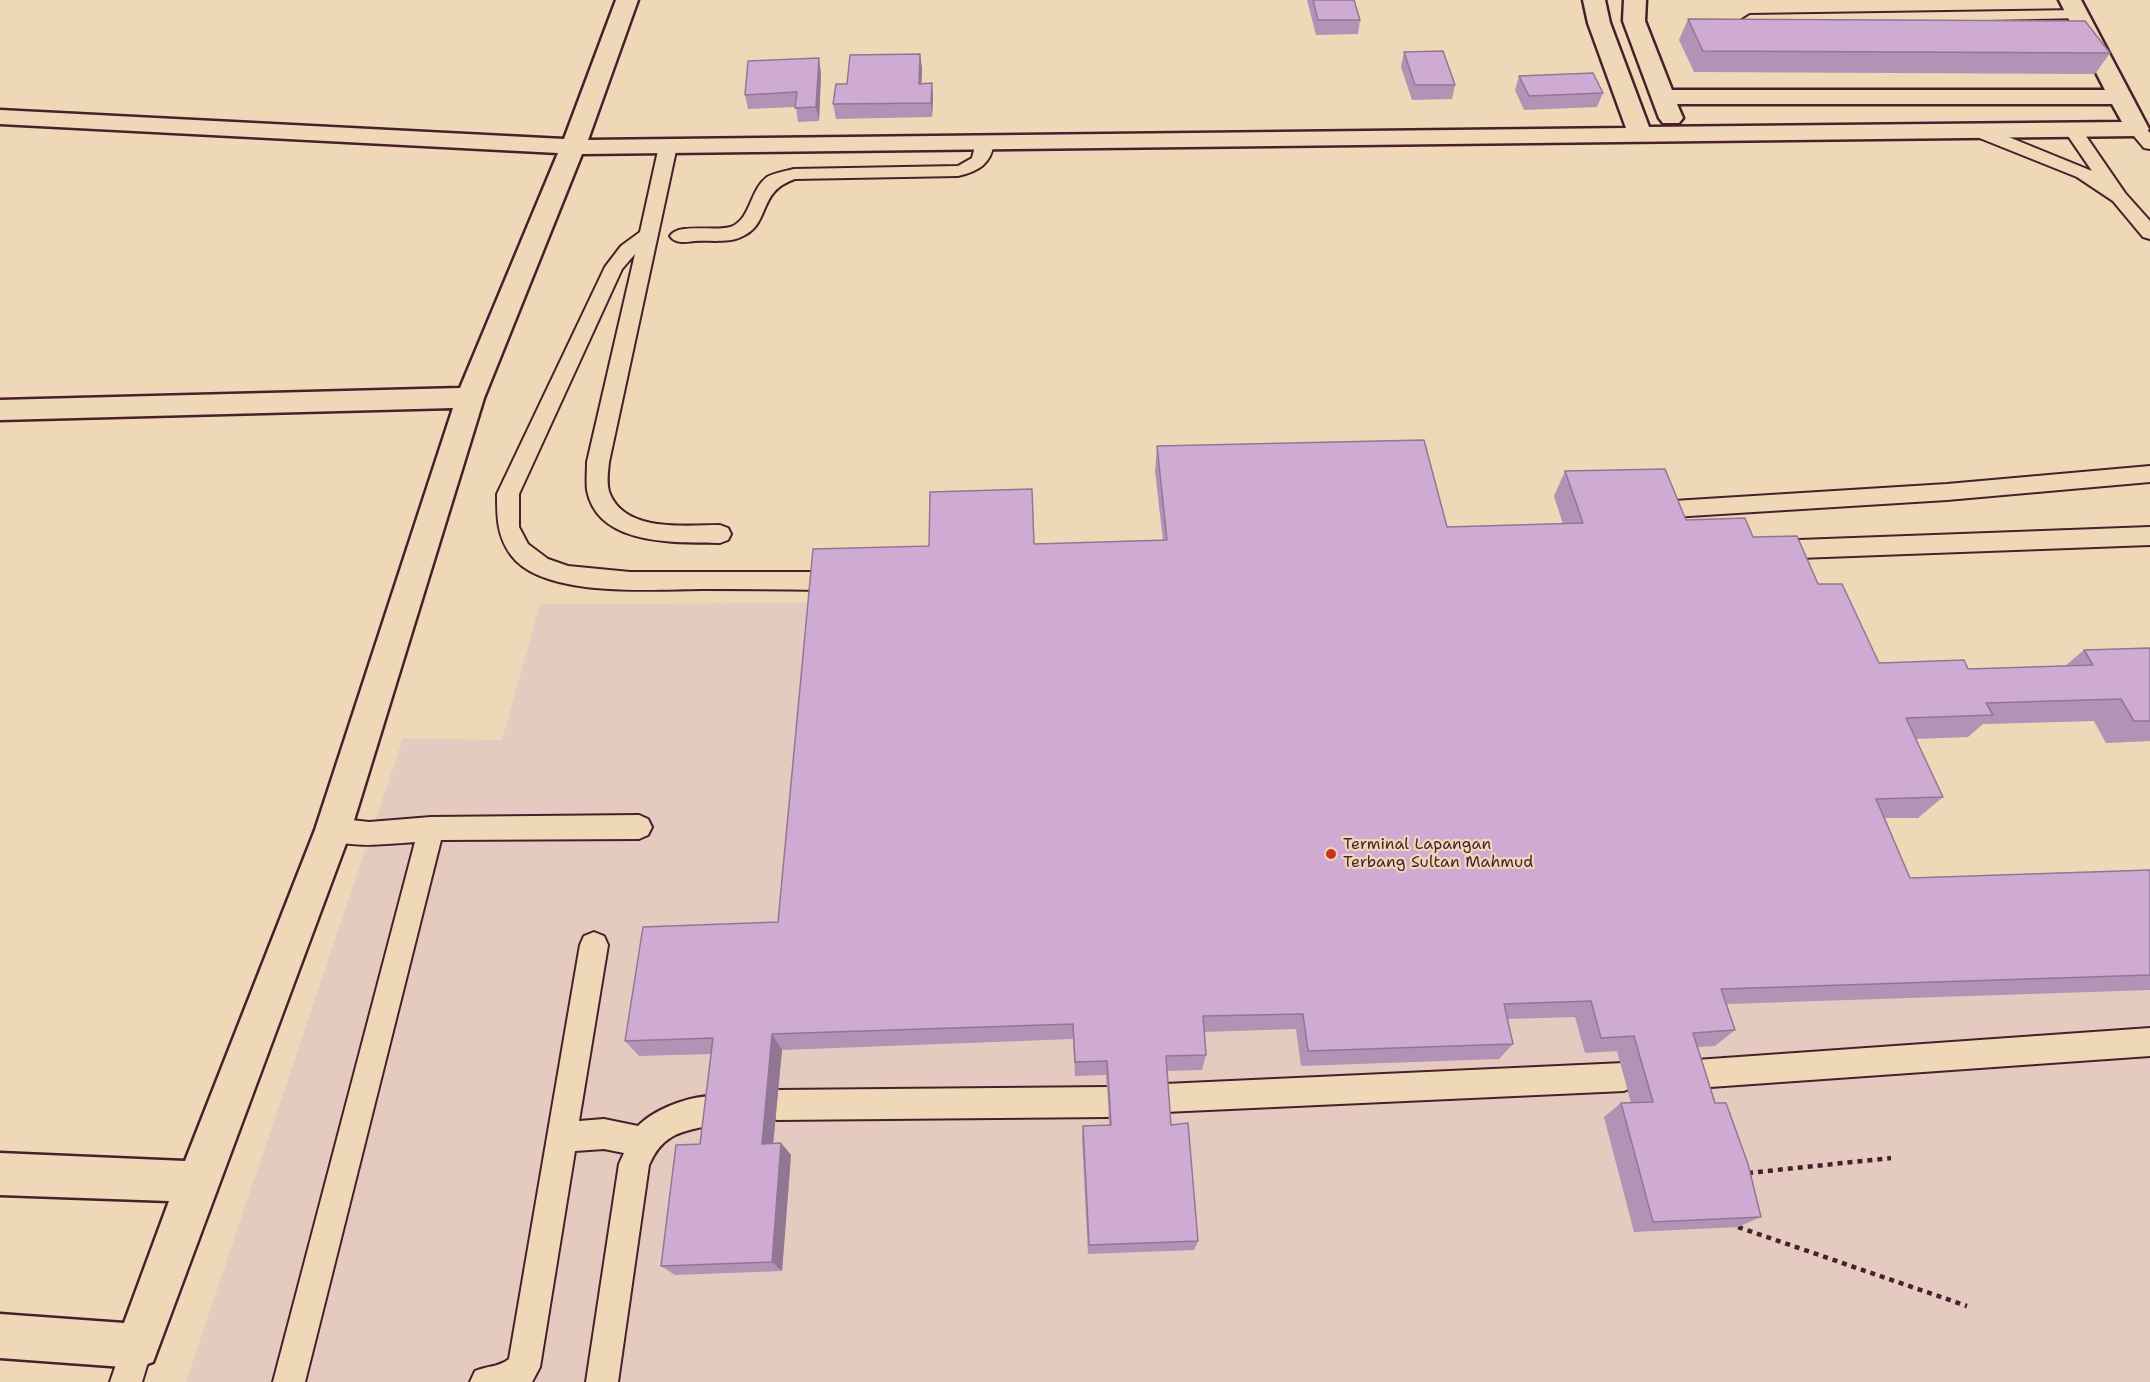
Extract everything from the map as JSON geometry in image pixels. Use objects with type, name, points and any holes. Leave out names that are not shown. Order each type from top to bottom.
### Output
[{"type":"street","points":[[0,1336],[132,1364],[197,1182],[333,830],[470,398],[573,147],[627,0]]},
{"type":"street","points":[[1594,0],[1599,23],[1640,135]]},
{"type":"street","points":[[1635,0],[1634,21],[1676,134]]},
{"type":"street","points":[[2074,8],[2144,136]]},
{"type":"street","points":[[1664,98],[2121,97]]},
{"type":"street","points":[[0,117],[573,147],[2073,130],[2144,136]]},
{"type":"street","points":[[0,411],[470,398]]},
{"type":"street","points":[[0,1174],[197,1182]]},
{"type":"lane","points":[[1750,20],[2074,8]]},
{"type":"lane","points":[[2073,130],[2119,197],[2148,233]]},
{"type":"lane","points":[[1978,131],[2083,173],[2119,197]]},
{"type":"lane","points":[[679,236],[735,233],[749,224],[763,191],[775,180],[794,174],[958,171],[979,164],[984,157],[985,142]]},
{"type":"lane","points":[[668,146],[598,462],[599,494],[614,516],[648,532],[720,534]]},
{"type":"lane","points":[[648,235],[628,250],[614,267],[582,331],[508,494],[507,521],[518,546],[541,566],[572,578],[591,580],[819,580]]},
{"type":"lane","points":[[1658,510],[1947,492],[2150,474]]},
{"type":"lane","points":[[1745,551],[2150,536]]},
{"type":"lane","points":[[333,830],[369,834],[431,829],[639,827]]},
{"type":"lane","points":[[289,1382],[431,829]]},
{"type":"lane","points":[[486,1382],[507,1381],[517,1376],[524,1366],[594,945]]},
{"type":"lane","points":[[1682,1075],[2150,1042]]},
{"type":"lane","points":[[1165,1098],[1624,1077]]},
{"type":"lane","points":[[777,1105],[1108,1102]]},
{"type":"lane","points":[[602,1382],[634,1164],[643,1142],[653,1129],[668,1120],[718,1109]]},
{"type":"lane","points":[[562,1137],[603,1134],[643,1142]]},
{"type":"path","points":[[1738,1174],[1891,1158]]},
{"type":"path","points":[[1738,1227],[1967,1306]]},
{"type":"shaded area","points":[[1415,465],[1438,551],[1570,547],[1554,496],[1651,494],[1858,685],[2065,688],[2150,741],[2106,743],[2093,721],[1963,725],[1968,737],[1884,740],[1854,819],[1886,897],[2150,888],[2150,1382],[186,1382],[403,738],[502,740],[540,604],[816,603],[932,570],[1033,514],[1035,568],[1165,565],[1155,471]]},
{"type":"building","points":[[1313,0],[1354,0],[1360,20],[1318,20]]},
{"type":"building","points":[[1688,19],[2085,21],[2110,53],[1703,51]]},
{"type":"building","points":[[1443,51],[1455,85],[1415,85],[1404,52]]},
{"type":"building","points":[[920,54],[919,84],[932,83],[931,103],[833,104],[836,84],[847,84],[850,55]]},
{"type":"building","points":[[819,58],[816,107],[795,108],[797,92],[745,95],[748,61]]},
{"type":"building","points":[[1593,73],[1603,93],[1529,96],[1519,76]]},
{"type":"building","name":"Terminal Lapangan Terbang Sultan Mahmud","points":[[1424,440],[1447,527],[1583,523],[1565,471],[1665,469],[1686,520],[1745,518],[1753,537],[1797,536],[1818,584],[1842,584],[1879,663],[1964,660],[1968,669],[2093,665],[2084,650],[2150,648],[2150,721],[2134,721],[2121,699],[1986,703],[1993,715],[1906,718],[1943,797],[1876,799],[1910,878],[2150,870],[2150,975],[1721,989],[1735,1030],[1693,1033],[1715,1103],[1726,1103],[1748,1164],[1761,1217],[1653,1222],[1621,1103],[1653,1102],[1634,1036],[1601,1038],[1591,1001],[1504,1004],[1513,1044],[1308,1051],[1303,1014],[1203,1016],[1206,1055],[1166,1056],[1171,1125],[1188,1123],[1198,1241],[1089,1245],[1083,1126],[1111,1125],[1107,1061],[1075,1062],[1073,1024],[772,1034],[762,1144],[781,1143],[772,1262],[661,1266],[676,1145],[700,1144],[713,1038],[625,1041],[643,927],[778,922],[813,549],[929,546],[930,492],[1032,489],[1034,544],[1167,540],[1157,446]]},
{"type":"place","name":"Terminal Lapangan Terbang Sultan Mahmud","points":[[1331,854]]}]
